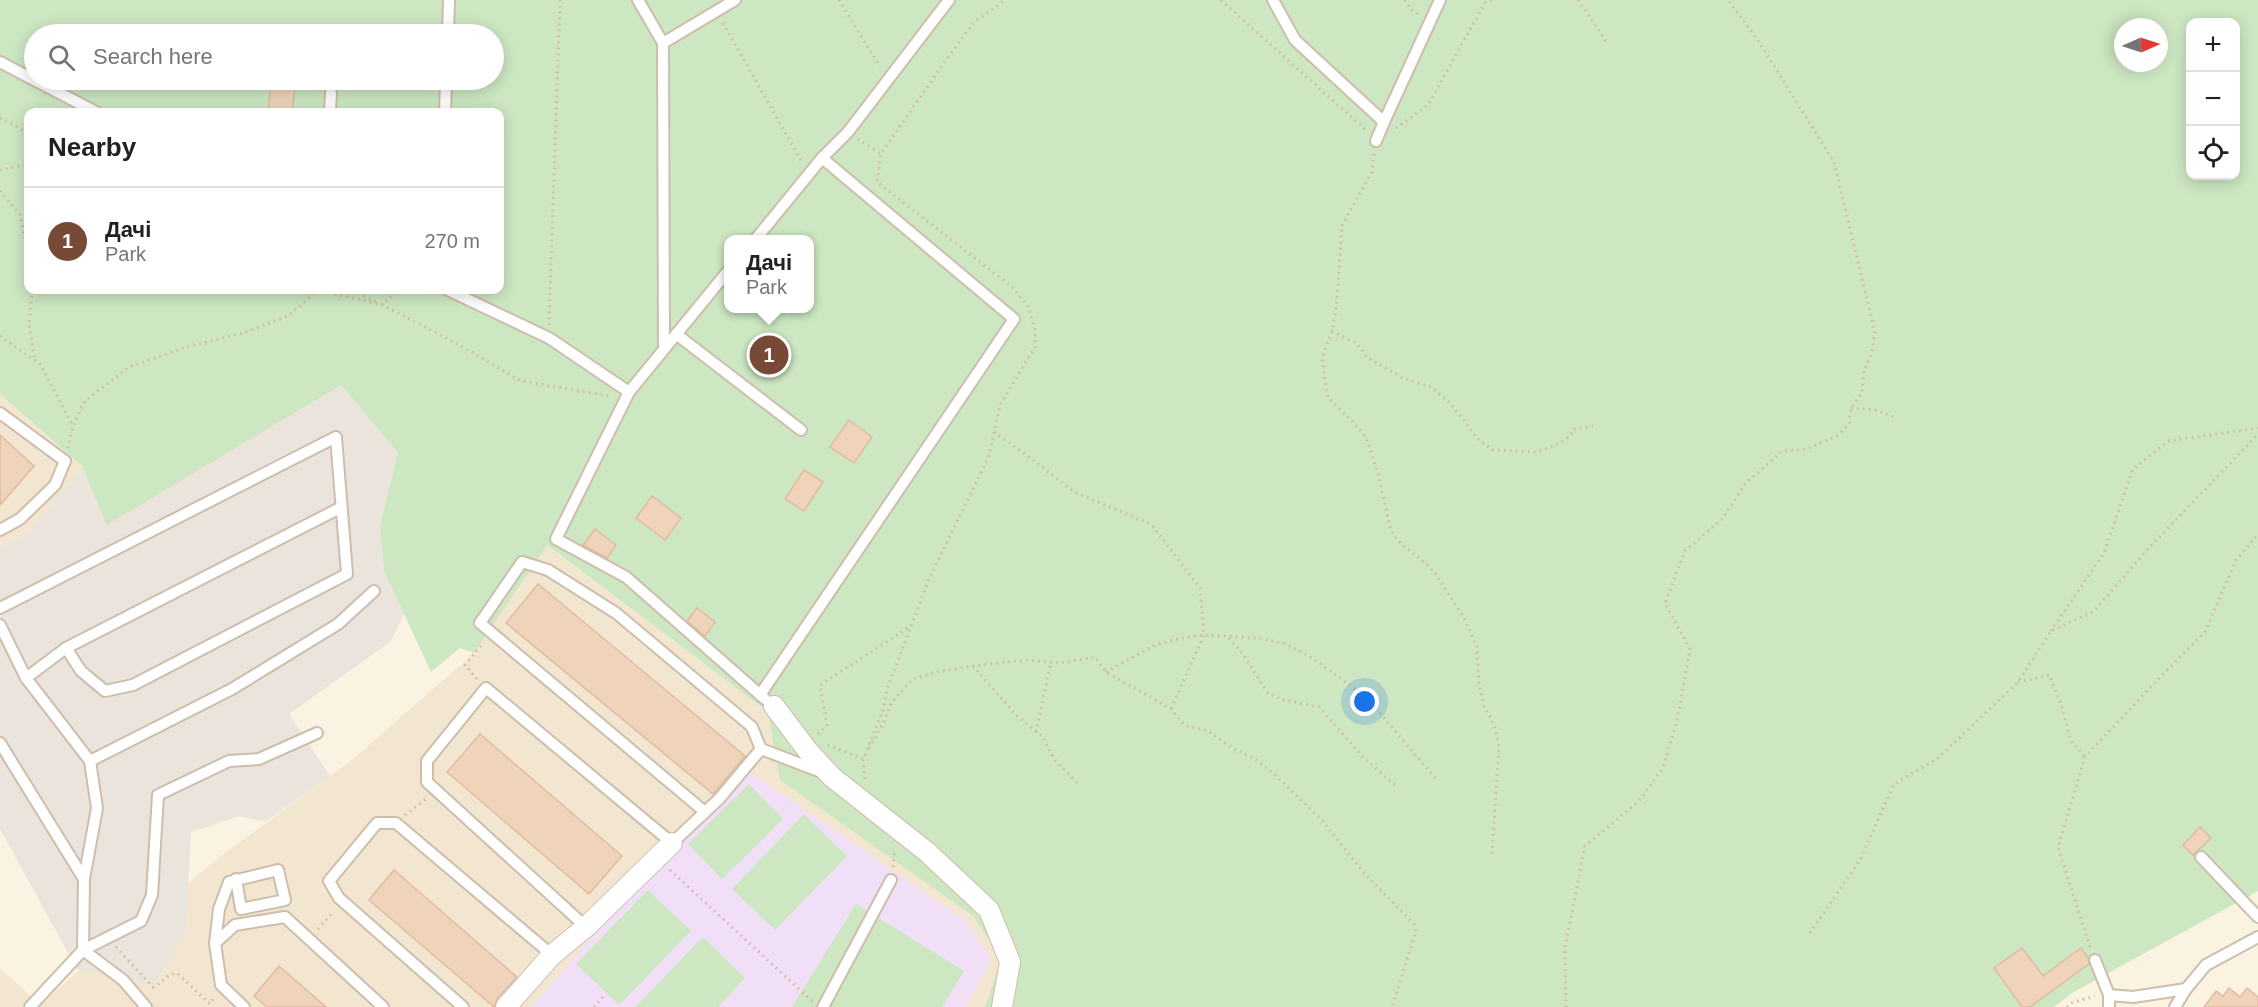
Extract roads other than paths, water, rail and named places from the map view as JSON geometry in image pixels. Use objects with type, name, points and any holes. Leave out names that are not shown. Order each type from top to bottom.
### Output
[{"type":"street","points":[[767,700],[806,738],[832,777],[927,852],[989,910],[1010,962],[1002,1007]]},
{"type":"street","points":[[506,1007],[552,955],[586,927],[672,843]]},
{"type":"lane","points":[[448,24],[449,0]]},
{"type":"lane","points":[[638,0],[663,43],[664,347]]},
{"type":"lane","points":[[663,43],[735,0]]},
{"type":"lane","points":[[758,235],[822,158],[848,132],[950,0]]},
{"type":"lane","points":[[1273,0],[1295,40],[1384,122]]},
{"type":"lane","points":[[1376,141],[1440,0]]},
{"type":"lane","points":[[0,62],[24,74]]},
{"type":"lane","points":[[54,90],[88,108]]},
{"type":"lane","points":[[445,108],[446,90]]},
{"type":"lane","points":[[330,108],[331,93]]},
{"type":"lane","points":[[724,277],[629,392],[556,539],[626,577],[767,700],[1014,319],[822,158]]},
{"type":"lane","points":[[456,294],[549,338],[629,392]]},
{"type":"lane","points":[[676,334],[801,430]]},
{"type":"lane","points":[[0,413],[65,461],[55,485],[20,519],[0,530]]},
{"type":"lane","points":[[0,609],[336,437],[347,574],[133,685],[105,691],[81,671],[66,648]]},
{"type":"lane","points":[[26,678],[66,648],[340,508]]},
{"type":"lane","points":[[705,812],[480,622],[522,562],[548,570],[616,613],[752,727],[761,749],[832,777]]},
{"type":"lane","points":[[90,760],[232,688],[338,624],[374,591]]},
{"type":"lane","points":[[0,625],[26,678],[90,760],[97,808],[84,879],[83,950]]},
{"type":"lane","points":[[586,927],[427,782],[427,761],[486,688],[672,843],[719,799],[761,749]]},
{"type":"lane","points":[[30,1007],[83,950],[141,921],[152,895],[158,795],[229,761],[259,759],[317,734]]},
{"type":"lane","points":[[0,743],[84,879]]},
{"type":"lane","points":[[463,1007],[343,901],[329,881],[377,823],[396,823],[552,955]]},
{"type":"lane","points":[[2201,856],[2258,916]]},
{"type":"lane","points":[[236,879],[242,909],[285,900],[278,870],[236,879],[228,882],[219,909],[215,943],[221,985],[244,1007]]},
{"type":"lane","points":[[820,1007],[891,880]]},
{"type":"lane","points":[[215,943],[235,925],[285,917],[383,1007]]},
{"type":"lane","points":[[2175,1007],[2186,989],[2206,965],[2258,937]]},
{"type":"lane","points":[[83,950],[123,980],[146,1007]]},
{"type":"lane","points":[[2095,960],[2109,1001],[2186,989]]},
{"type":"place","name":"Дачі","points":[[769,355]]}]
